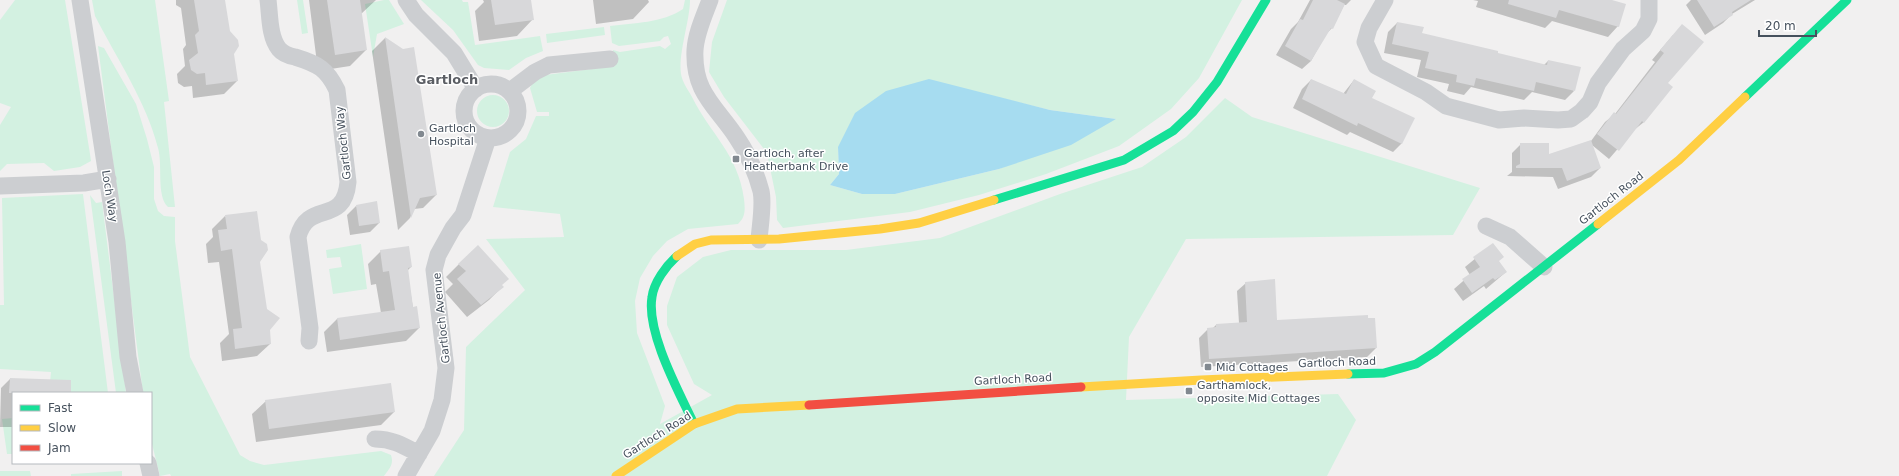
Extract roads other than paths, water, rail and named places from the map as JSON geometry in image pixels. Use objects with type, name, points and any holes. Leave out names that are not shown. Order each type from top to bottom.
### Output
[{"type":"main road","points":[[694,424],[656,332],[651,313],[652,296],[663,275],[678,254],[696,244],[716,240],[759,240],[840,235],[900,227],[936,218],[1124,160],[1153,145],[1178,126],[1198,106],[1223,75],[1266,0]]},
{"type":"main road","name":"Gartloch Road","points":[[616,476],[694,424],[737,409],[1201,380],[1384,373],[1416,364],[1435,352],[1679,160],[1847,0]]},
{"type":"street","name":"Loch Way","points":[[80,0],[117,242],[128,357],[135,392]]},
{"type":"street","name":"Gartloch Way","points":[[268,0],[274,40],[279,49],[287,55],[310,62],[324,69],[332,78],[337,90],[348,182],[346,196],[341,204],[334,209],[309,218],[300,228],[298,237],[310,328],[309,341]]},
{"type":"street","points":[[406,0],[416,15],[454,53],[476,89]]},
{"type":"street","points":[[710,0],[700,26],[695,49],[698,82],[712,106],[737,138],[751,162],[761,193],[759,240]]},
{"type":"street","points":[[1385,0],[1369,28],[1365,42],[1376,66],[1426,92],[1446,106],[1499,120],[1524,118],[1558,120],[1571,119],[1582,111],[1590,102],[1598,82],[1622,49],[1643,30],[1649,19],[1649,0]]},
{"type":"street","points":[[510,91],[535,72],[549,66],[610,59]]},
{"type":"street","points":[[493,84],[502,86],[510,91],[518,106],[516,123],[511,130],[496,138],[478,136],[471,130],[466,122],[464,113],[465,104],[469,95],[476,89],[484,85],[493,84]]},
{"type":"street","name":"Gartloch Avenue","points":[[406,476],[432,431],[442,400],[446,368],[434,270],[438,255],[453,228],[463,215],[488,138]]},
{"type":"street","points":[[0,186],[84,182],[108,179]]},
{"type":"street","points":[[1486,226],[1510,237],[1544,267]]},
{"type":"street","points":[[375,439],[388,439],[396,441],[419,454]]},
{"type":"street","points":[[148,464],[151,476]]},
{"type":"water","points":[[929,79],[1050,110],[1116,119],[1071,145],[999,169],[895,194],[862,194],[830,185],[839,174],[838,147],[855,113],[886,91]]},
{"type":"place","name":"Gartloch Hospital","points":[[421,134]]},
{"type":"place","name":"Gartloch, after Heatherbank Drive","points":[[736,159]]},
{"type":"place","name":"Mid Cottages","points":[[1208,367]]},
{"type":"place","name":"Garthamlock, opposite Mid Cottages","points":[[1189,391]]},
{"type":"district","name":"Gartloch","points":[[447,79]]}]
